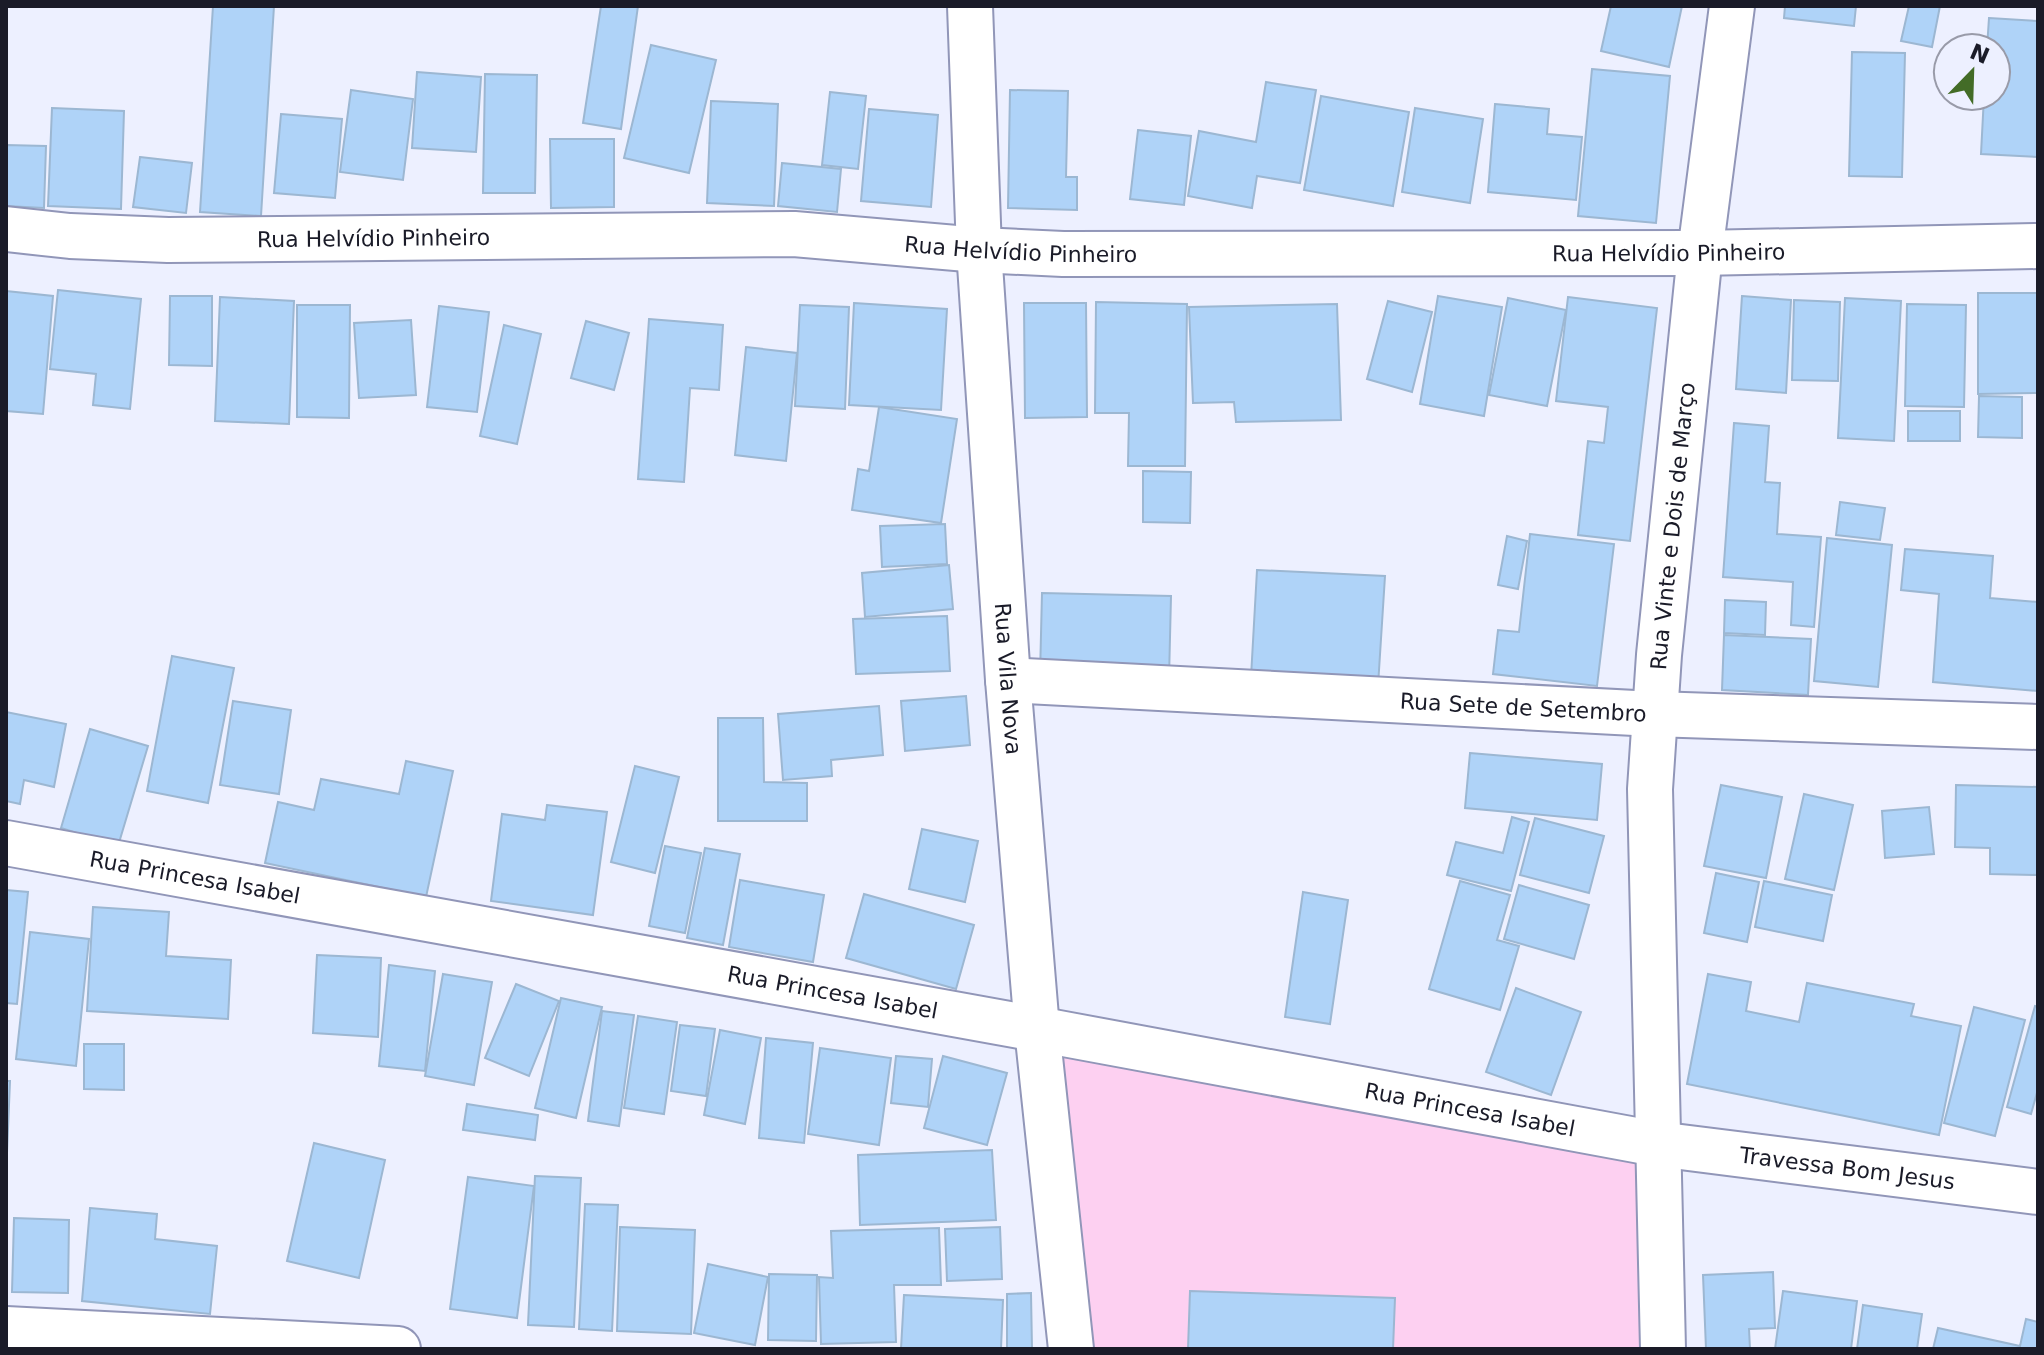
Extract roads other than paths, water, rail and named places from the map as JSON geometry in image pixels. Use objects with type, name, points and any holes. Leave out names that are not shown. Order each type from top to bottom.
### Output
[{"type":"street","name":"Rua Vila Nova","points":[[970,6],[979,250],[1008,680],[1037,1029],[1071,1349]]},
{"type":"street","name":"Rua Vinte e Dois de Março","points":[[1663,1349],[1650,789],[1654,714],[1700,253],[1732,6]]},
{"type":"street","name":"Rua Helvídio Pinheiro","points":[[6,229],[70,236],[168,240],[794,234],[1063,254],[1700,253],[2038,246]]},
{"type":"street","name":"Rua Sete de Setembro","points":[[1008,680],[1654,714],[2038,727]]},
{"type":"street","name":"Rua Princesa Isabel","points":[[6,843],[1657,1144]]},
{"type":"street","name":"Travessa Bom Jesus","points":[[1657,1144],[2038,1192]]},
{"type":"street","points":[[6,1329],[398,1349]]}]
